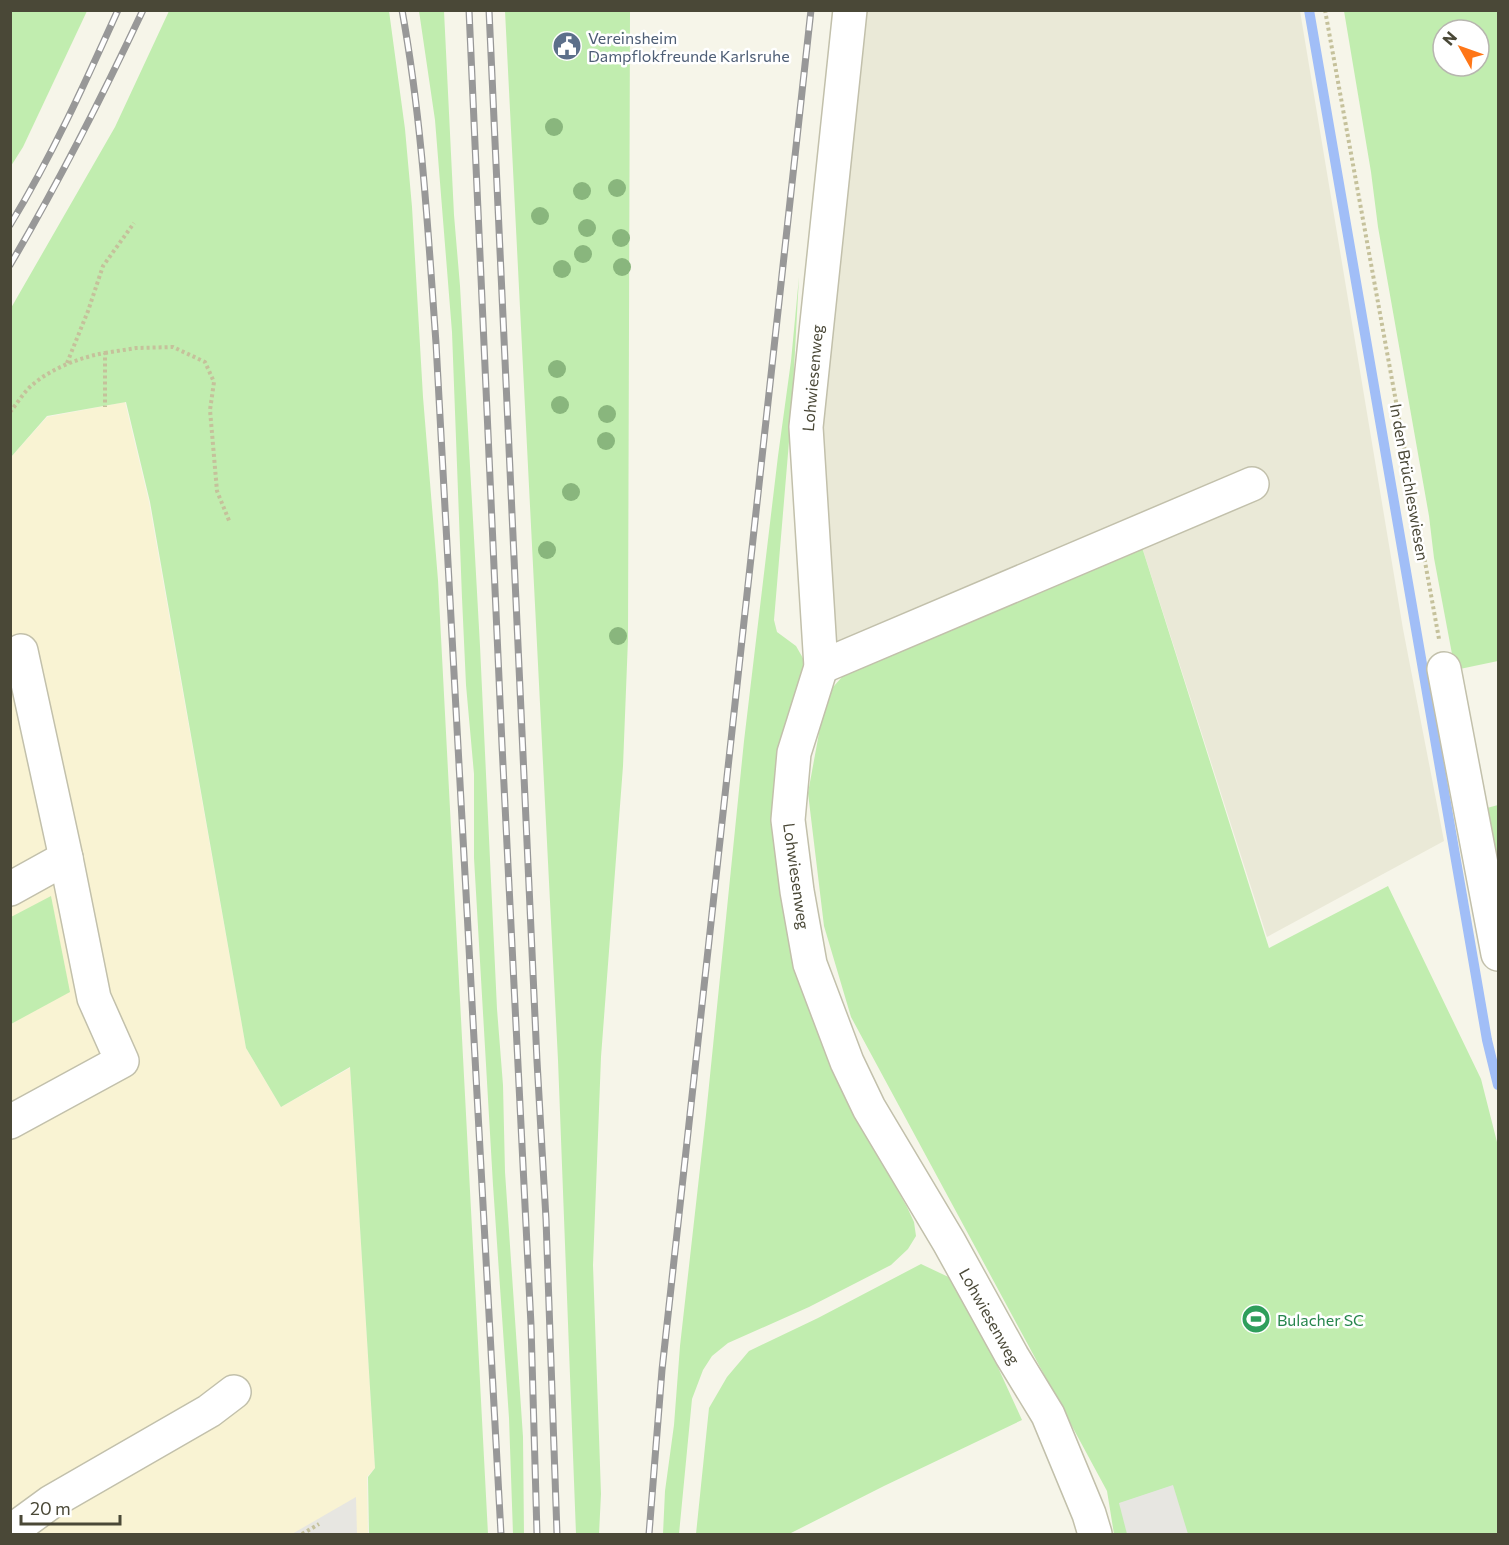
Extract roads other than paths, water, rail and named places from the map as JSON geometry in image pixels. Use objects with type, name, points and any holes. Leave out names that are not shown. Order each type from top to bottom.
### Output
[{"type":"lane","name":"Lohwiesenweg","points":[[850,10],[806,428],[821,667],[794,753],[788,820],[797,891],[810,964],[847,1062],[869,1108],[1048,1415],[1095,1534]]},
{"type":"lane","points":[[821,667],[1252,484]]},
{"type":"lane","points":[[10,664],[21,651],[94,998],[122,1061],[10,1122]]},
{"type":"lane","points":[[1444,669],[1498,954]]},
{"type":"lane","points":[[10,889],[66,858]]},
{"type":"lane","points":[[10,1532],[51,1502],[209,1411],[234,1392]]},
{"type":"waterway","points":[[1309,10],[1487,1040],[1498,1085]]},
{"type":"railway","points":[[10,225],[54,146],[118,10]]},
{"type":"railway","points":[[10,265],[80,139],[143,10]]},
{"type":"railway","points":[[402,10],[415,93],[436,343],[501,1534]]},
{"type":"railway","points":[[469,10],[531,1325],[537,1534]]},
{"type":"railway","points":[[489,10],[546,1219],[557,1534]]},
{"type":"railway","points":[[649,1534],[662,1370],[811,10]]},
{"type":"place","name":"Vereinsheim Dampflokfreunde Karlsruhe","points":[[567,46]]},
{"type":"place","name":"Bulacher SC","points":[[1256,1319]]}]
